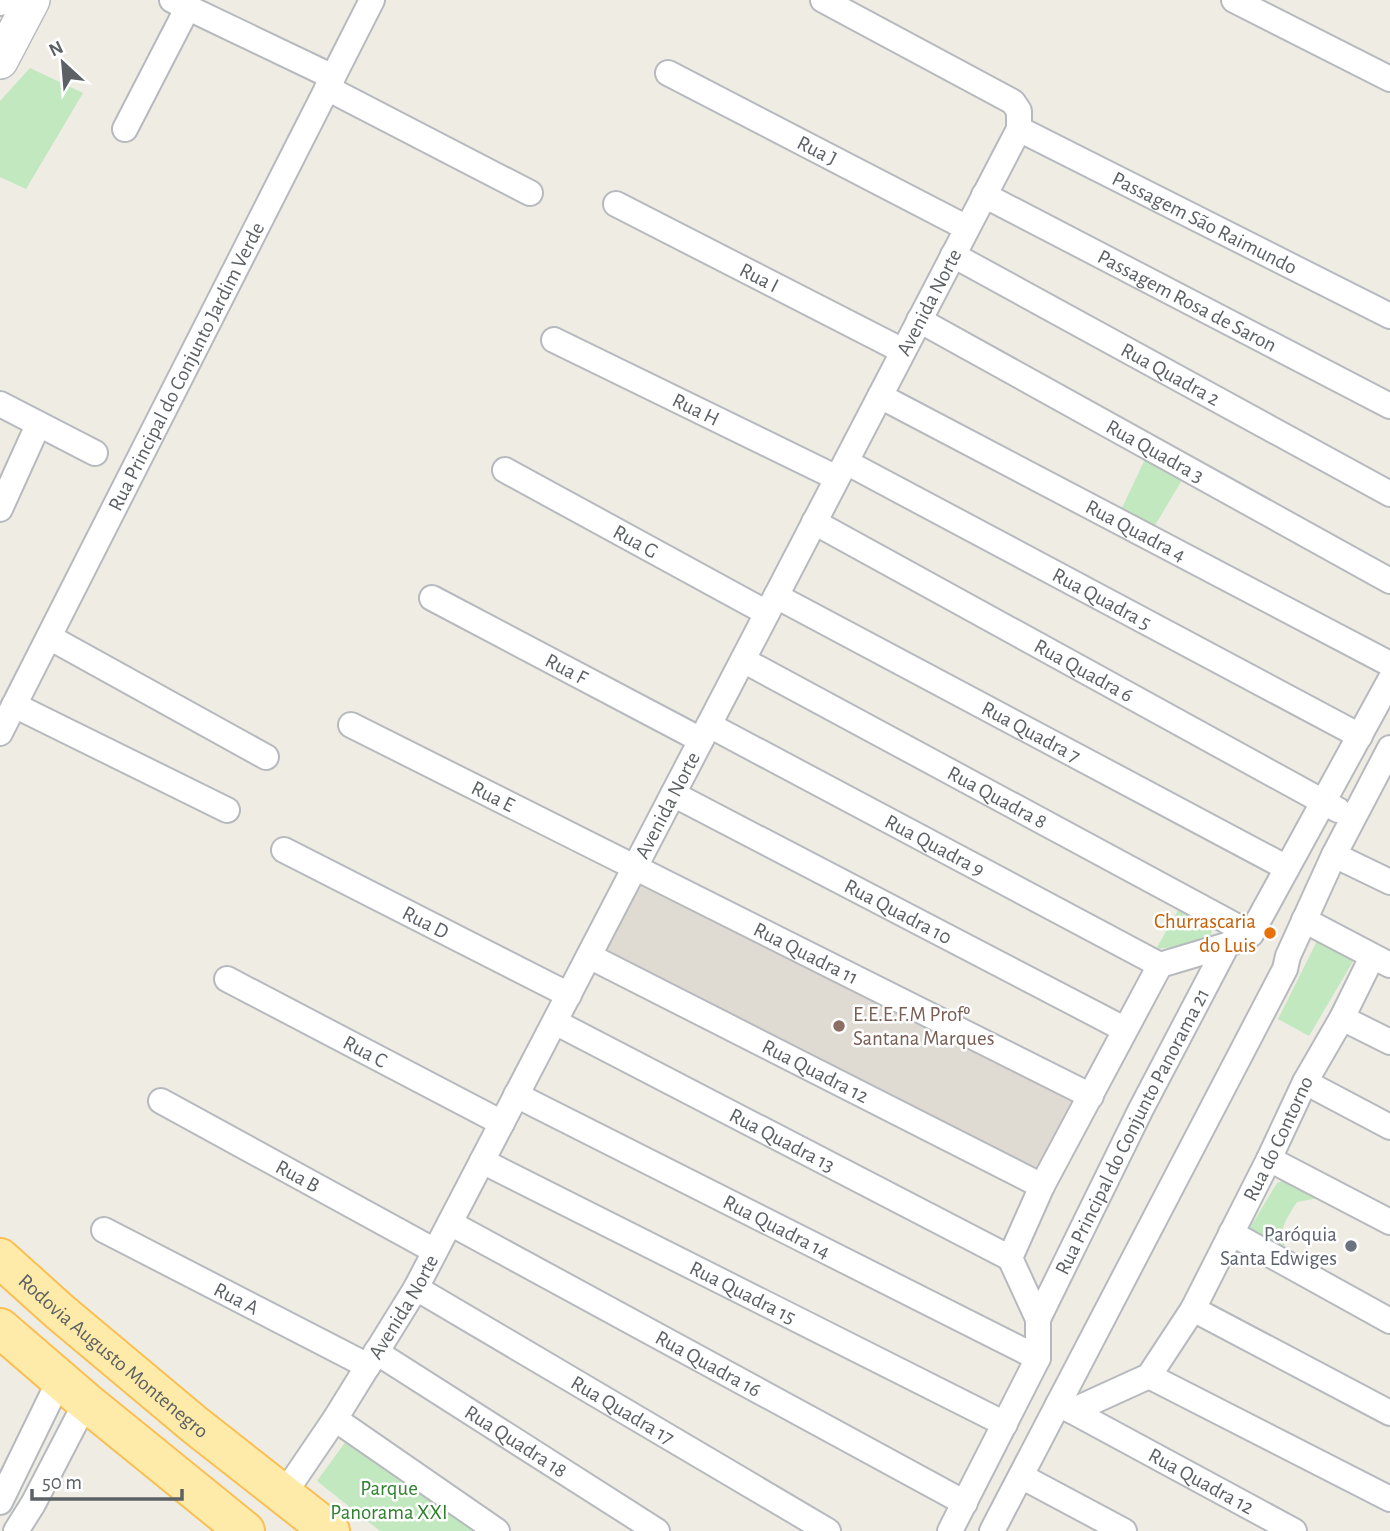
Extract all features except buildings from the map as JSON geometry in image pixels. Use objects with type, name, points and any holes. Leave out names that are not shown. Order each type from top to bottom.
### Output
[{"type":"main road","name":"Rodovia Augusto Montenegro","points":[[0,1258],[184,1416],[330,1531]]},
{"type":"main road","points":[[0,1328],[73,1391],[246,1531]]},
{"type":"street","points":[[0,61],[32,0]]},
{"type":"street","name":"Rua Principal do Conjunto Jardim Verde","points":[[0,733],[372,0]]},
{"type":"street","points":[[823,0],[1013,102],[1019,111],[1018,129]]},
{"type":"street","points":[[1234,0],[1390,79]]},
{"type":"street","points":[[125,129],[180,4],[330,82],[530,193]]},
{"type":"street","name":"Rua J","points":[[667,73],[967,228]]},
{"type":"street","name":"Avenida Norte","points":[[284,1494],[335,1419],[416,1288],[1018,129]]},
{"type":"street","name":"Passagem São Raimundo","points":[[1018,129],[1390,316]]},
{"type":"street","name":"Passagem Rosa de Saron","points":[[984,195],[1390,406]]},
{"type":"street","name":"Rua I","points":[[616,204],[903,351]]},
{"type":"street","name":"Rua Quadra 2","points":[[953,255],[1390,494]]},
{"type":"street","name":"Rua Quadra 3","points":[[919,320],[1390,580]]},
{"type":"street","name":"Rua H","points":[[554,340],[841,470]]},
{"type":"street","name":"Rua Quadra 4","points":[[880,396],[1390,664]]},
{"type":"street","points":[[0,404],[95,453]]},
{"type":"street","points":[[0,509],[38,425]]},
{"type":"street","name":"Rua G","points":[[505,470],[772,604]]},
{"type":"street","name":"Rua Quadra 5","points":[[841,470],[1360,736]]},
{"type":"street","name":"Rua Quadra 6","points":[[814,522],[1353,819]]},
{"type":"street","name":"Rua F","points":[[432,598],[705,732]]},
{"type":"street","name":"Rua Quadra 7","points":[[772,604],[1287,868]]},
{"type":"street","points":[[49,637],[267,757]]},
{"type":"street","name":"Rua Quadra 8","points":[[743,660],[1251,934]]},
{"type":"street","points":[[1038,1319],[1010,1258],[1042,1186],[1124,1029],[1160,965],[1227,945],[1251,934],[1390,680]]},
{"type":"street","points":[[14,705],[227,810]]},
{"type":"street","name":"Rua E","points":[[351,725],[636,866]]},
{"type":"street","name":"Rua Quadra 9","points":[[705,732],[1160,965]]},
{"type":"street","points":[[992,1531],[1021,1476],[1065,1408],[1285,969],[1334,855],[1353,819],[1381,787],[1390,748]]},
{"type":"street","points":[[1342,768],[1381,787]]},
{"type":"street","name":"Rua Quadra 10","points":[[673,794],[1124,1029]]},
{"type":"street","name":"Rua D","points":[[284,850],[569,995]]},
{"type":"street","points":[[1334,855],[1390,883]]},
{"type":"street","name":"Rua Quadra 11","points":[[636,866],[1091,1096]]},
{"type":"street","points":[[1304,920],[1381,961]]},
{"type":"street","name":"Rua Principal do Conjunto Panorama 21","points":[[950,1531],[1038,1358],[1038,1319],[1141,1108],[1227,945]]},
{"type":"street","name":"Rua Quadra 12","points":[[589,956],[1042,1186]]},
{"type":"street","name":"Rua do Contorno","points":[[1149,1376],[1193,1309],[1305,1082],[1342,1018],[1381,961]]},
{"type":"street","name":"Rua C","points":[[227,979],[502,1123]]},
{"type":"street","points":[[1342,1018],[1390,1042]]},
{"type":"street","name":"Rua Quadra 13","points":[[555,1022],[1010,1258]]},
{"type":"street","points":[[1305,1082],[1390,1127]]},
{"type":"street","name":"Rua Quadra 14","points":[[516,1095],[1038,1358]]},
{"type":"street","name":"Rua B","points":[[161,1101],[435,1251]]},
{"type":"street","points":[[1269,1159],[1390,1222]]},
{"type":"street","name":"Rua Quadra 15","points":[[482,1161],[1005,1424]]},
{"type":"street","name":"Rua Quadra 16","points":[[450,1223],[965,1503]]},
{"type":"street","name":"Rua A","points":[[104,1230],[372,1359]]},
{"type":"street","points":[[1231,1233],[1390,1321]]},
{"type":"street","name":"Rua Quadra 17","points":[[416,1288],[828,1531]]},
{"type":"street","points":[[1193,1309],[1390,1412]]},
{"type":"street","name":"Rua Quadra 18","points":[[372,1359],[657,1531]]},
{"type":"street","points":[[1065,1408],[1149,1376],[1390,1499]]},
{"type":"street","points":[[0,1502],[73,1391]]},
{"type":"street","points":[[16,1531],[73,1391]]},
{"type":"street","name":"Rua Quadra 12","points":[[1065,1408],[1288,1530]]},
{"type":"street","points":[[335,1419],[497,1531]]},
{"type":"street","points":[[1021,1476],[1124,1531]]},
{"type":"shaded area","name":"E.E.E.F.M Profº Santana Marques","points":[[633,871],[1084,1098],[1038,1177],[596,953]]},
{"type":"green space","points":[[30,68],[83,93],[26,189],[0,177],[0,101]]},
{"type":"green space","points":[[1146,457],[1185,475],[1154,527],[1121,510]]},
{"type":"green space","points":[[1180,907],[1213,928],[1208,943],[1156,949]]},
{"type":"green space","points":[[1317,941],[1355,958],[1309,1036],[1278,1019]]},
{"type":"green space","points":[[1291,1178],[1329,1196],[1297,1202],[1285,1223],[1282,1238],[1284,1245],[1299,1272],[1243,1239],[1277,1183]]},
{"type":"green space","name":"Parque Panorama XXI","points":[[349,1437],[485,1531],[380,1531],[317,1481]]},
{"type":"place","name":"Churrascaria do Luis","points":[[1270,933]]},
{"type":"place","name":"E.E.E.F.M Profº Santana Marques","points":[[839,1026]]},
{"type":"place","name":"Paróquia Santa Edwiges","points":[[1351,1246]]}]
